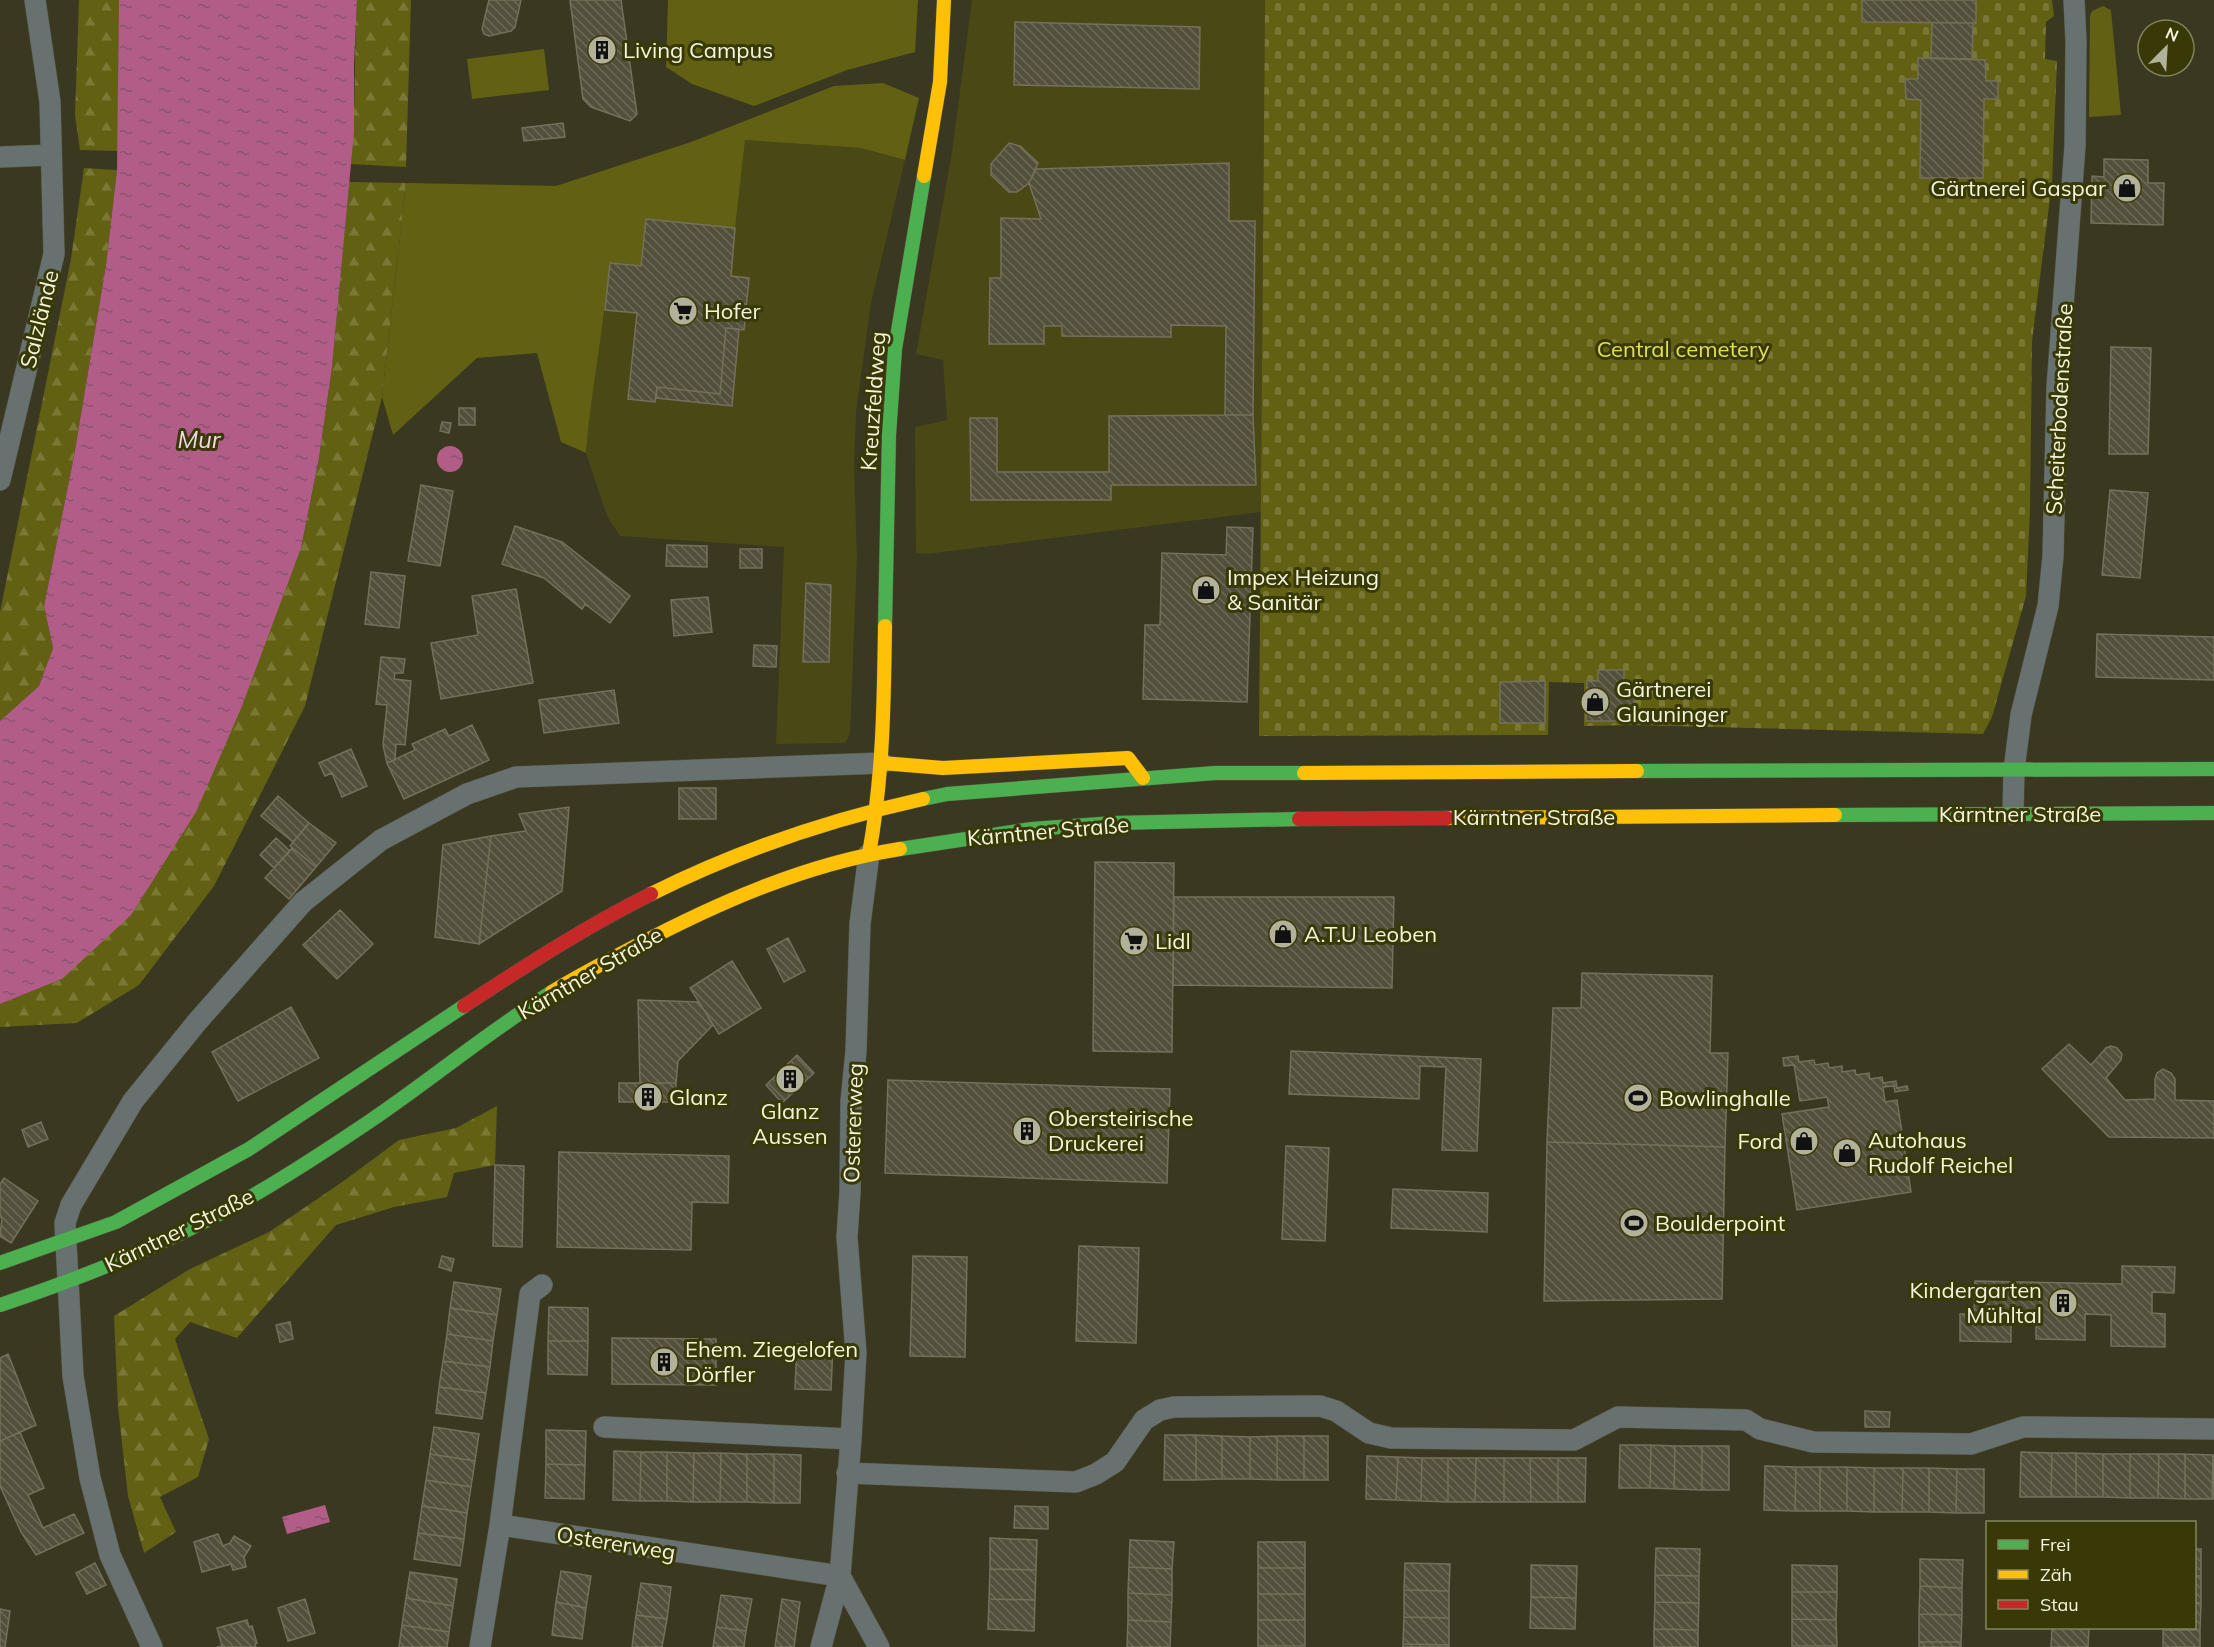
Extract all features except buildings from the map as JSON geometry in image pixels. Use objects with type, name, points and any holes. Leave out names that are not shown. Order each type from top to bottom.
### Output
[{"type":"main road","name":"Kreuzfeldweg","points":[[877,808],[885,717],[889,435],[895,349],[940,82],[944,0]]},
{"type":"main road","points":[[882,763],[943,768],[1128,759],[1143,778]]},
{"type":"main road","name":"Kärntner Straße","points":[[0,1263],[116,1222],[249,1149],[535,958],[615,912],[706,867],[770,842],[877,808],[947,794],[1215,773],[2214,769]]},
{"type":"main road","name":"Ostererweg","points":[[869,854],[877,808]]},
{"type":"main road","name":"Kärntner Straße","points":[[0,1305],[68,1283],[154,1246],[247,1199],[371,1120],[518,1013],[604,961],[716,905],[783,878],[869,854],[1032,828],[1232,819],[2214,813]]},
{"type":"street","name":"Salzlände","points":[[0,480],[54,254],[50,102],[34,0]]},
{"type":"street","name":"Scheiterbodenstraße","points":[[2013,814],[2014,770],[2021,715],[2048,606],[2053,556],[2057,387],[2075,146],[2074,0]]},
{"type":"street","points":[[0,156],[51,155]]},
{"type":"street","points":[[152,1647],[110,1555],[90,1478],[73,1376],[65,1241],[66,1223],[71,1205],[133,1101],[197,1022],[303,902],[381,840],[467,794],[516,777],[882,763]]},
{"type":"street","name":"Ostererweg","points":[[821,1647],[840,1576],[851,1439],[856,1353],[847,1237],[851,1101],[856,1051],[860,924],[869,854]]},
{"type":"street","points":[[480,1647],[500,1525],[530,1294],[542,1285]]},
{"type":"street","points":[[847,1473],[1076,1482],[1096,1474],[1115,1462],[1144,1420],[1160,1410],[1174,1407],[1320,1406],[1336,1411],[1369,1433],[1390,1438],[1574,1440],[1618,1417],[1746,1420],[1760,1429],[1813,1442],[1971,1444],[2023,1427],[2214,1429]]},
{"type":"street","points":[[604,1427],[851,1439]]},
{"type":"street","name":"Ostererweg","points":[[500,1525],[840,1576]]},
{"type":"street","points":[[840,1576],[879,1647]]},
{"type":"shaded area","points":[[972,0],[1265,0],[1261,512],[927,554],[916,553],[915,427],[947,420],[943,360],[916,354],[952,152]]},
{"type":"shaded area","points":[[745,140],[861,148],[905,160],[871,303],[856,412],[854,467],[857,557],[850,734],[845,743],[776,744],[784,547],[620,536],[607,516],[586,453],[591,393],[605,310],[610,263]]},
{"type":"green space","points":[[79,0],[119,0],[118,151],[80,150],[75,115]]},
{"type":"green space","points":[[357,0],[411,0],[406,167],[351,164]]},
{"type":"green space","points":[[668,0],[918,0],[915,52],[847,70],[754,106],[692,84],[666,67]]},
{"type":"green space","name":"Central cemetery","points":[[1265,0],[2052,0],[2054,16],[2046,22],[2045,59],[2057,61],[2052,182],[2032,341],[2030,510],[2026,596],[1992,717],[1983,734],[1634,725],[1584,726],[1584,683],[1549,682],[1548,735],[1259,736]]},
{"type":"green space","points":[[2103,6],[2111,10],[2121,115],[2089,117],[2090,16],[2092,11]]},
{"type":"green space","points":[[544,49],[549,90],[472,99],[467,59]]},
{"type":"green space","points":[[883,83],[919,98],[905,160],[861,148],[745,140],[735,228],[646,219],[641,266],[610,263],[586,453],[561,442],[537,353],[477,358],[393,435],[382,397],[406,183],[556,186],[691,142],[834,86]]},
{"type":"green space","points":[[84,168],[117,170],[106,265],[74,456],[44,606],[53,648],[39,686],[0,721],[0,612],[71,259]]},
{"type":"green space","points":[[349,182],[406,183],[382,397],[305,706],[214,886],[139,985],[77,1023],[0,1027],[0,1004],[62,979],[301,548],[319,458],[332,367]]},
{"type":"green space","points":[[497,1106],[495,1165],[454,1173],[447,1197],[394,1207],[336,1225],[237,1338],[190,1322],[175,1339],[209,1439],[198,1477],[160,1497],[176,1532],[144,1553],[128,1496],[118,1407],[114,1316],[190,1269],[269,1232],[399,1140],[456,1128]]},
{"type":"water","name":"Mur","points":[[119,0],[357,0],[354,132],[332,367],[319,458],[301,548],[242,706],[196,812],[131,915],[62,979],[0,1004],[0,721],[39,686],[53,648],[44,606],[74,456],[106,265],[117,170]]},
{"type":"water","points":[[450,446],[459,450],[463,459],[459,468],[450,472],[441,468],[437,459],[441,450]]},
{"type":"water","points":[[325,1505],[330,1522],[287,1534],[282,1517]]},
{"type":"traffic: fast","points":[[885,626],[889,435],[895,349],[924,176]]},
{"type":"traffic: fast","points":[[1637,771],[2214,769]]},
{"type":"traffic: fast","points":[[923,799],[947,794],[1215,773],[1304,773]]},
{"type":"traffic: fast","points":[[1835,815],[2214,813]]},
{"type":"traffic: fast","points":[[900,849],[1032,829],[1114,823],[1299,819]]},
{"type":"traffic: fast","points":[[0,1305],[126,1258],[247,1199],[370,1121],[552,992]]},
{"type":"traffic: fast","points":[[0,1263],[116,1222],[249,1149],[464,1006]]},
{"type":"traffic: slow","points":[[924,176],[940,82],[944,0]]},
{"type":"traffic: slow","points":[[869,854],[880,769],[885,626]]},
{"type":"traffic: slow","points":[[882,763],[943,768],[1128,758],[1143,778]]},
{"type":"traffic: slow","points":[[1304,773],[1637,771]]},
{"type":"traffic: slow","points":[[651,894],[716,864],[784,838],[923,799]]},
{"type":"traffic: slow","points":[[1447,818],[1835,815]]},
{"type":"traffic: slow","points":[[552,992],[664,931],[762,887],[830,864],[900,849]]},
{"type":"traffic: jam","points":[[1299,819],[1447,818]]},
{"type":"traffic: jam","points":[[464,1006],[579,933],[651,894]]},
{"type":"place","name":"Living Campus","points":[[602,50]]},
{"type":"place","name":"Gärtnerei Gaspar","points":[[2127,188]]},
{"type":"place","name":"Hofer","points":[[683,311]]},
{"type":"place","name":"Impex Heizung & Sanitär","points":[[1206,590]]},
{"type":"place","name":"Gärtnerei Glauninger","points":[[1595,702]]},
{"type":"place","name":"A.T.U Leoben","points":[[1283,934]]},
{"type":"place","name":"Lidl","points":[[1134,941]]},
{"type":"place","name":"Glanz Aussen","points":[[790,1079]]},
{"type":"place","name":"Glanz","points":[[648,1097]]},
{"type":"place","name":"Bowlinghalle","points":[[1638,1098]]},
{"type":"place","name":"Obersteirische Druckerei","points":[[1027,1131]]},
{"type":"place","name":"Ford","points":[[1804,1141]]},
{"type":"place","name":"Autohaus Rudolf Reichel","points":[[1847,1153]]},
{"type":"place","name":"Boulderpoint","points":[[1634,1223]]},
{"type":"place","name":"Kindergarten Mühltal","points":[[2063,1303]]},
{"type":"place","name":"Ehem. Ziegelofen Dörfler","points":[[664,1362]]}]
